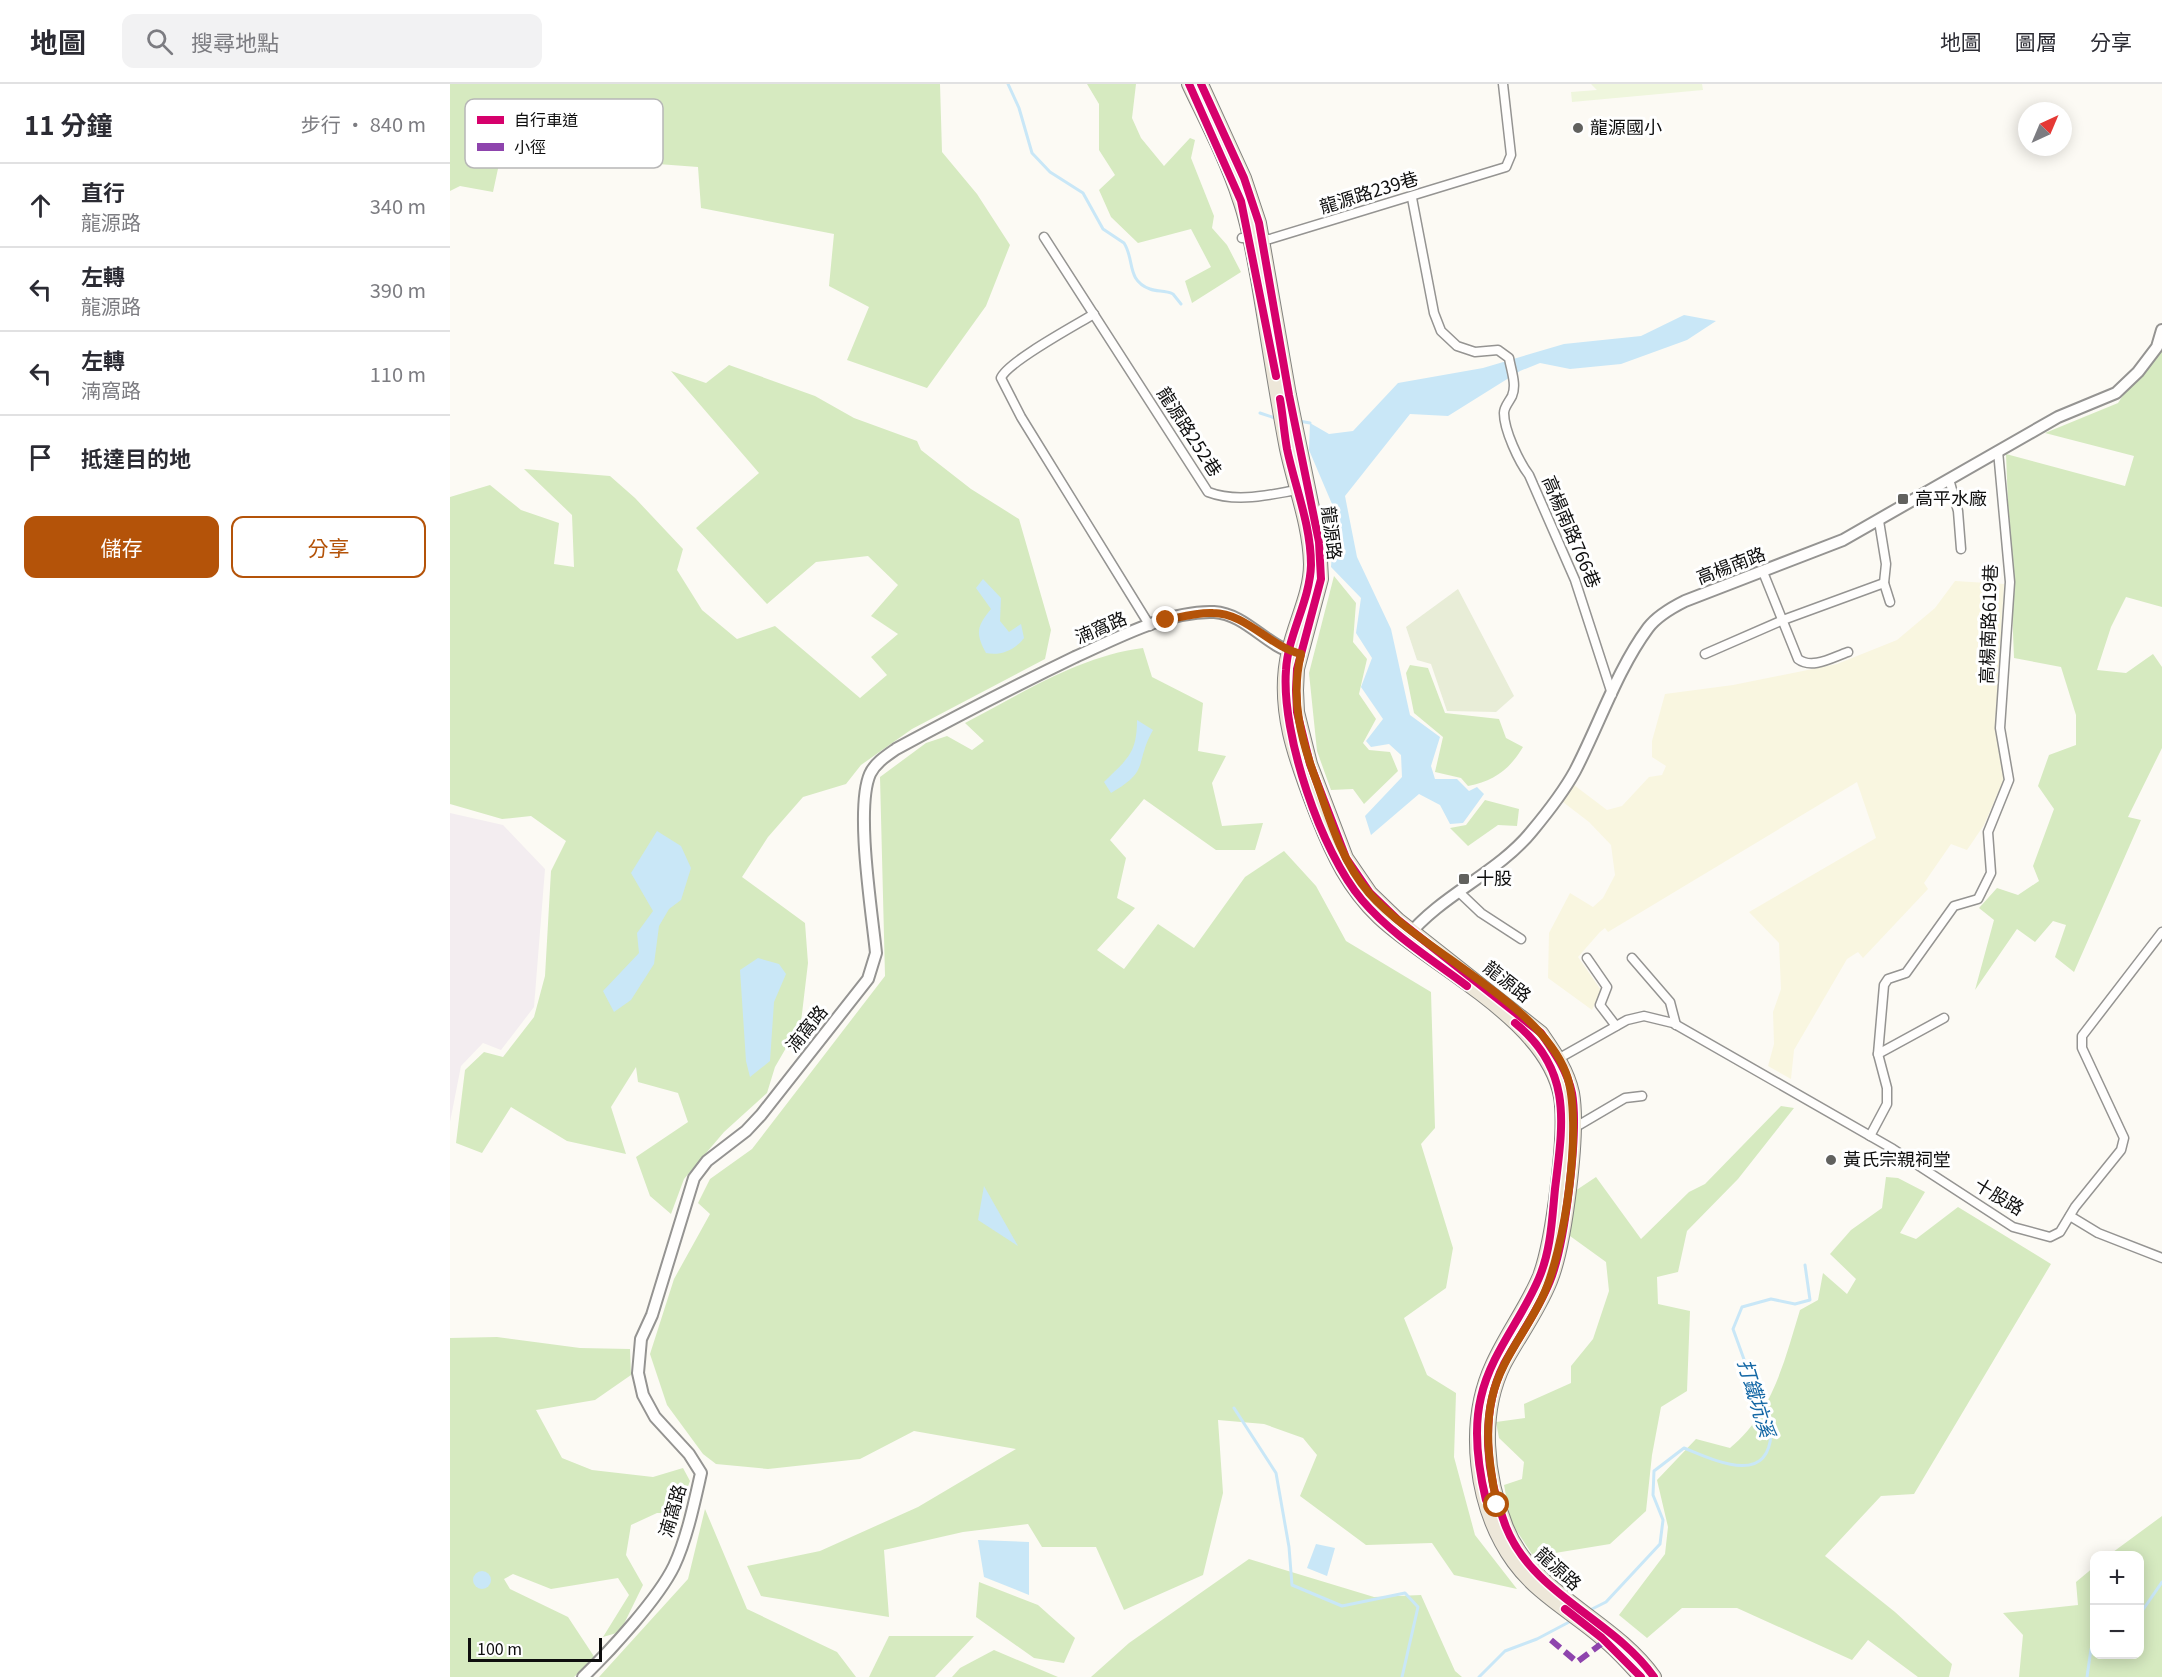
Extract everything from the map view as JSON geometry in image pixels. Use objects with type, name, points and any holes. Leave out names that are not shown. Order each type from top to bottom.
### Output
[{"type":"main road","points":[[1189,84],[1233,182],[1251,238]]},
{"type":"main road","points":[[1201,84],[1244,178],[1251,238],[1286,406],[1311,564],[1295,653],[1285,691],[1290,735],[1328,843],[1347,880],[1362,900],[1409,935],[1520,1028],[1555,1061],[1562,1128],[1549,1242],[1531,1295],[1501,1347],[1486,1379],[1481,1397],[1478,1438],[1483,1485],[1498,1535],[1527,1579],[1581,1615],[1641,1677]]},
{"type":"main road","name":"龍源路","points":[[1293,448],[1315,518],[1321,562],[1317,598],[1295,653]]},
{"type":"main road","name":"龍源路","points":[[1555,1061],[1571,1092],[1574,1128],[1563,1229],[1556,1264],[1542,1299],[1496,1382],[1488,1438],[1493,1483],[1507,1530],[1520,1554],[1535,1572],[1581,1615],[1629,1648],[1653,1677]]},
{"type":"street","name":"龍源路239巷","points":[[1251,238],[1412,198],[1506,167],[1511,155],[1503,84]]},
{"type":"street","name":"高楊南路766巷","points":[[1412,198],[1434,313],[1441,331],[1457,346],[1475,352],[1498,350],[1509,358],[1514,386],[1504,410],[1504,417],[1518,462],[1529,475],[1575,580],[1612,695]]},
{"type":"street","points":[[1044,237],[1094,314],[1017,362],[1003,373],[1001,378],[1021,417],[1150,626]]},
{"type":"street","name":"龍源路252巷","points":[[1094,314],[1208,492],[1221,497],[1254,497],[1298,490]]},
{"type":"street","name":"高楊南路","points":[[1409,935],[1502,862],[1532,831],[1573,774],[1649,627],[1667,611],[1684,601],[1843,540],[2058,417],[2115,393],[2138,372],[2157,347],[2162,330]]},
{"type":"street","name":"高楊南路619巷","points":[[1878,1054],[1884,985],[1888,979],[1906,973],[1954,906],[1978,899],[1992,873],[1988,832],[2008,780],[2000,728],[2010,582],[1998,451]]},
{"type":"street","points":[[1949,479],[1958,511],[1961,549]]},
{"type":"street","points":[[1879,521],[1886,564],[1884,583],[1890,602]]},
{"type":"street","points":[[1763,572],[1798,659],[1804,664],[1814,664],[1848,652]]},
{"type":"street","points":[[1705,654],[1783,620],[1884,583]]},
{"type":"street","name":"湳窩路","points":[[583,1677],[604,1657],[663,1585],[675,1565],[701,1473],[689,1454],[655,1417],[643,1395],[638,1373],[641,1340],[652,1315],[694,1178],[707,1161],[746,1131],[761,1115],[819,1038],[860,990],[873,968],[876,954],[864,821],[865,788],[871,772],[881,759],[896,749],[995,696],[1110,640],[1166,620],[1214,612],[1242,621],[1295,653]]},
{"type":"street","points":[[1460,893],[1481,913],[1521,939]]},
{"type":"street","name":"十股路","points":[[1555,1061],[1616,1026],[1644,1016],[1676,1024],[1870,1136],[2013,1227],[2050,1237],[2060,1232],[2121,1150],[2124,1138],[2082,1048],[2082,1036],[2162,932]]},
{"type":"street","points":[[1587,958],[1607,987],[1600,1005],[1616,1026]]},
{"type":"street","points":[[1632,958],[1670,1002],[1676,1024]]},
{"type":"street","points":[[1870,1136],[1887,1104],[1887,1088],[1878,1054],[1944,1018]]},
{"type":"street","points":[[1574,1128],[1625,1098],[1642,1096]]},
{"type":"street","points":[[2070,1216],[2098,1233],[2162,1258]]},
{"type":"shaded area","points":[[1955,581],[2004,584],[1995,729],[2004,779],[1984,825],[1967,850],[1951,844],[1924,883],[1928,889],[1863,958],[1858,952],[1847,959],[1794,1050],[1791,1079],[1768,1066],[1774,1044],[1773,1012],[1781,989],[1779,943],[1749,912],[1876,838],[1857,782],[1608,932],[1605,928],[1600,932],[1578,957],[1601,990],[1592,1010],[1548,978],[1549,933],[1570,893],[1593,907],[1603,898],[1615,875],[1611,845],[1589,822],[1563,802],[1574,785],[1607,810],[1622,806],[1649,777],[1662,775],[1666,766],[1652,757],[1652,741],[1665,694],[1733,685],[1837,664],[1897,640],[1935,608]]},
{"type":"shaded area","points":[[450,813],[503,825],[545,869],[534,1007],[501,1050],[483,1043],[461,1066],[450,1122]]},
{"type":"green space","points":[[450,84],[940,84],[942,152],[977,194],[1010,245],[986,306],[927,388],[847,360],[869,307],[829,286],[834,234],[701,208],[698,167],[663,164],[663,99],[465,99],[465,168],[498,168],[493,192],[460,186],[450,191]]},
{"type":"green space","points":[[1087,84],[1136,84],[1132,118],[1141,138],[1164,166],[1190,138],[1195,140],[1191,158],[1214,216],[1212,228],[1227,245],[1241,272],[1192,303],[1185,281],[1211,267],[1191,229],[1138,243],[1111,217],[1099,190],[1115,175],[1099,150],[1099,104]]},
{"type":"green space","points":[[1591,84],[1702,84],[1703,90],[1572,102],[1571,92],[1597,90]]},
{"type":"green space","points":[[2162,337],[2162,607],[2126,597],[2111,627],[2097,670],[2126,673],[2153,654],[2162,667],[2162,748],[2128,817],[2141,820],[2074,972],[2055,957],[2066,925],[2053,921],[2035,942],[2017,929],[1975,990],[1994,920],[1979,908],[1997,888],[2018,895],[2039,881],[2033,866],[2054,809],[2038,786],[2049,755],[2076,745],[2076,715],[2061,667],[2014,658],[2006,454],[2125,486],[2134,456],[2045,433],[2118,403]]},
{"type":"green space","points":[[729,365],[815,396],[854,418],[917,441],[921,450],[971,489],[1019,519],[1051,630],[1045,659],[912,729],[861,765],[846,784],[803,797],[768,837],[742,877],[805,923],[808,963],[801,1022],[775,1067],[767,1093],[724,1132],[684,1179],[671,1214],[650,1196],[636,1157],[688,1122],[678,1093],[638,1082],[636,1067],[611,1107],[626,1154],[567,1141],[511,1107],[482,1153],[456,1143],[465,1070],[484,1052],[503,1057],[534,1017],[545,976],[551,871],[566,841],[531,816],[502,819],[450,804],[450,497],[490,485],[521,510],[559,523],[554,564],[574,567],[572,515],[524,469],[610,476],[635,498],[683,549],[677,570],[702,610],[737,639],[775,626],[860,698],[887,675],[871,657],[898,634],[871,616],[898,585],[868,556],[816,562],[767,604],[696,528],[759,473],[671,371],[706,383]]},
{"type":"green space","points":[[1334,576],[1356,603],[1353,642],[1367,659],[1359,694],[1376,719],[1363,743],[1369,750],[1390,752],[1398,771],[1364,804],[1353,789],[1331,790],[1317,751],[1309,673]]},
{"type":"green space","points":[[1458,589],[1514,696],[1496,712],[1447,711],[1431,664],[1417,660],[1406,627]]},
{"type":"green space","points":[[1143,648],[1152,677],[1203,703],[1198,751],[1226,756],[1212,783],[1222,826],[1263,823],[1255,850],[1216,850],[1144,799],[1110,840],[1126,858],[1117,898],[1135,908],[1097,950],[1124,969],[1158,924],[1194,948],[1245,877],[1284,851],[1316,886],[1346,941],[1431,992],[1435,1128],[1421,1144],[1453,1248],[1446,1288],[1404,1318],[1427,1375],[1456,1393],[1454,1457],[1475,1535],[1517,1589],[1454,1575],[1432,1543],[1366,1545],[1300,1496],[1317,1455],[1303,1438],[1264,1424],[1218,1420],[1223,1493],[1203,1575],[1124,1610],[1096,1547],[1042,1547],[1028,1524],[963,1532],[884,1550],[889,1617],[761,1596],[747,1566],[820,1551],[918,1507],[1016,1449],[914,1431],[860,1459],[768,1469],[716,1464],[703,1454],[667,1405],[650,1354],[674,1279],[710,1214],[698,1203],[710,1179],[752,1149],[885,976],[880,777],[926,743],[947,736],[972,750],[984,741],[965,723],[1073,668],[1119,652]]},
{"type":"green space","points":[[1410,665],[1428,668],[1445,713],[1499,719],[1506,738],[1523,747],[1506,768],[1493,778],[1468,786],[1461,778],[1435,772],[1443,737],[1414,713],[1406,673]]},
{"type":"green space","points":[[1485,800],[1519,809],[1517,826],[1498,825],[1468,846],[1450,828],[1466,825]]},
{"type":"green space","points":[[1781,1106],[1794,1108],[1738,1179],[1687,1231],[1678,1272],[1657,1277],[1658,1304],[1690,1311],[1687,1391],[1661,1407],[1652,1455],[1646,1511],[1610,1544],[1555,1553],[1539,1565],[1511,1522],[1504,1485],[1522,1479],[1524,1462],[1499,1438],[1496,1422],[1525,1418],[1524,1404],[1571,1383],[1571,1366],[1593,1339],[1609,1291],[1606,1262],[1570,1236],[1575,1191],[1596,1177],[1641,1239],[1689,1192],[1705,1184]]},
{"type":"green space","points":[[1886,1177],[1898,1178],[1925,1192],[1900,1233],[1916,1239],[1958,1207],[2051,1264],[1914,1494],[1881,1496],[1825,1556],[1895,1612],[1952,1664],[1949,1677],[1918,1677],[1868,1640],[1852,1660],[1737,1608],[1682,1608],[1647,1638],[1619,1615],[1665,1554],[1668,1527],[1657,1480],[1696,1439],[1730,1448],[1757,1419],[1775,1385],[1800,1310],[1818,1300],[1823,1273],[1847,1294],[1856,1279],[1830,1254],[1851,1230],[1882,1208]]},
{"type":"green space","points":[[497,1337],[580,1348],[630,1349],[631,1375],[595,1400],[536,1410],[562,1458],[592,1470],[653,1477],[683,1468],[690,1481],[678,1513],[657,1513],[631,1525],[626,1555],[643,1585],[620,1632],[603,1637],[629,1595],[618,1578],[551,1589],[513,1574],[504,1579],[510,1589],[568,1617],[595,1658],[574,1677],[450,1677],[450,1338]]},
{"type":"green space","points":[[705,1509],[747,1609],[837,1652],[856,1677],[599,1677],[688,1579]]},
{"type":"green space","points":[[2162,1516],[2162,1677],[2019,1677],[2023,1635],[2003,1613],[2078,1605],[2076,1582],[2090,1570],[2090,1659],[2144,1659],[2144,1551],[2114,1551]]},
{"type":"green space","points":[[1249,1559],[1374,1597],[1421,1595],[1455,1671],[1462,1677],[1091,1677],[1129,1643]]},
{"type":"green space","points":[[979,1582],[1038,1605],[1075,1638],[1064,1663],[1034,1658],[976,1617]]},
{"type":"green space","points":[[889,1636],[974,1636],[935,1677],[869,1677]]},
{"type":"green space","points":[[994,1650],[1058,1677],[952,1677],[960,1668]]},
{"type":"water","points":[[1684,315],[1716,321],[1687,340],[1621,364],[1570,369],[1540,363],[1520,371],[1448,416],[1410,414],[1345,496],[1357,557],[1391,629],[1410,715],[1440,737],[1431,766],[1435,779],[1457,779],[1469,791],[1477,787],[1484,794],[1463,823],[1450,824],[1440,805],[1419,794],[1371,835],[1365,816],[1402,777],[1401,755],[1389,744],[1371,747],[1366,741],[1383,719],[1361,687],[1372,658],[1356,633],[1361,598],[1331,567],[1335,511],[1309,450],[1310,423],[1329,434],[1353,431],[1398,383],[1483,368],[1564,344],[1641,336]]},
{"type":"water","points":[[983,579],[1001,598],[1000,621],[1009,632],[1021,624],[1024,638],[1012,649],[1002,653],[986,653],[980,640],[980,625],[991,609],[976,588]]},
{"type":"water","points":[[1137,720],[1153,730],[1137,772],[1124,785],[1111,793],[1104,782],[1133,748]]},
{"type":"water","points":[[657,831],[681,846],[691,868],[681,900],[669,909],[659,926],[654,964],[631,1000],[614,1012],[603,991],[639,953],[637,933],[653,911],[631,873]]},
{"type":"water","points":[[758,958],[779,964],[786,974],[774,1002],[770,1061],[750,1077],[746,1061],[740,970]]},
{"type":"water","points":[[984,1186],[1018,1246],[978,1220]]},
{"type":"water","points":[[978,1540],[1029,1542],[1029,1595],[984,1577]]},
{"type":"water","points":[[1316,1544],[1335,1548],[1327,1576],[1307,1568]]},
{"type":"water","points":[[482,1571],[488,1574],[491,1580],[488,1586],[482,1589],[476,1586],[473,1580],[476,1574]]},
{"type":"waterway","points":[[1008,84],[1019,108],[1032,153],[1050,172],[1083,193],[1103,229],[1124,243],[1137,280],[1150,289],[1173,294],[1181,304]]},
{"type":"waterway","points":[[1260,413],[1278,419]]},
{"type":"waterway","points":[[1299,421],[1310,423]]},
{"type":"waterway","name":"打鐵坑溪","points":[[1590,1610],[1606,1602],[1660,1544],[1663,1520],[1653,1495],[1654,1471],[1684,1448],[1724,1463],[1738,1465],[1750,1465],[1760,1460],[1768,1450],[1771,1434],[1733,1329],[1742,1307],[1771,1299],[1795,1304],[1810,1300],[1805,1265]]},
{"type":"waterway","points":[[1234,1408],[1276,1473],[1289,1547],[1292,1585],[1342,1606],[1405,1593],[1418,1607],[1402,1677]]},
{"type":"waterway","points":[[2144,1608],[2162,1582]]},
{"type":"waterway","name":"打鐵坑溪","points":[[1479,1677],[1505,1651],[1537,1639],[1571,1621]]},
{"type":"waterway","points":[[2087,1677],[2090,1656]]},
{"type":"marked path","points":[[1551,1640],[1577,1662],[1605,1641]]},
{"type":"cycle path","points":[[1189,84],[1241,201],[1276,376]]},
{"type":"cycle path","points":[[1201,84],[1244,178],[1259,223],[1289,395],[1319,542],[1321,579],[1297,669],[1296,690],[1297,712],[1310,764],[1346,858],[1370,893],[1398,920],[1541,1033],[1563,1069],[1572,1093],[1574,1111],[1572,1160],[1556,1264],[1540,1303],[1504,1364],[1491,1404],[1488,1446],[1499,1508],[1518,1551],[1535,1571],[1617,1639],[1654,1677]]},
{"type":"cycle path","points":[[1280,399],[1287,449],[1306,521],[1310,550],[1310,578],[1291,643],[1286,670],[1286,696],[1290,726],[1307,791],[1332,853],[1362,900],[1398,935],[1467,986]]},
{"type":"cycle path","points":[[1486,1500],[1477,1448],[1477,1422],[1481,1397],[1499,1351],[1532,1293],[1543,1267],[1550,1234],[1560,1142],[1560,1099],[1555,1079],[1547,1059],[1534,1041],[1515,1023]]},
{"type":"cycle path","points":[[1565,1609],[1602,1638],[1641,1677]]},
{"type":"place","name":"龍源國小","points":[[1578,128]]},
{"type":"place","name":"高平水廠","points":[[1903,499]]},
{"type":"place","name":"十股","points":[[1464,879]]},
{"type":"place","name":"黃氏宗親祠堂","points":[[1831,1160]]},
{"type":"route","points":[[1166,620],[1214,612],[1242,621],[1289,651],[1301,654],[1297,669],[1296,690],[1301,733],[1338,840],[1356,875],[1370,894],[1398,920],[1501,999],[1541,1033],[1565,1072],[1574,1109],[1574,1128],[1563,1229],[1556,1264],[1542,1299],[1510,1353],[1496,1382],[1489,1418],[1488,1438],[1497,1505]]}]
